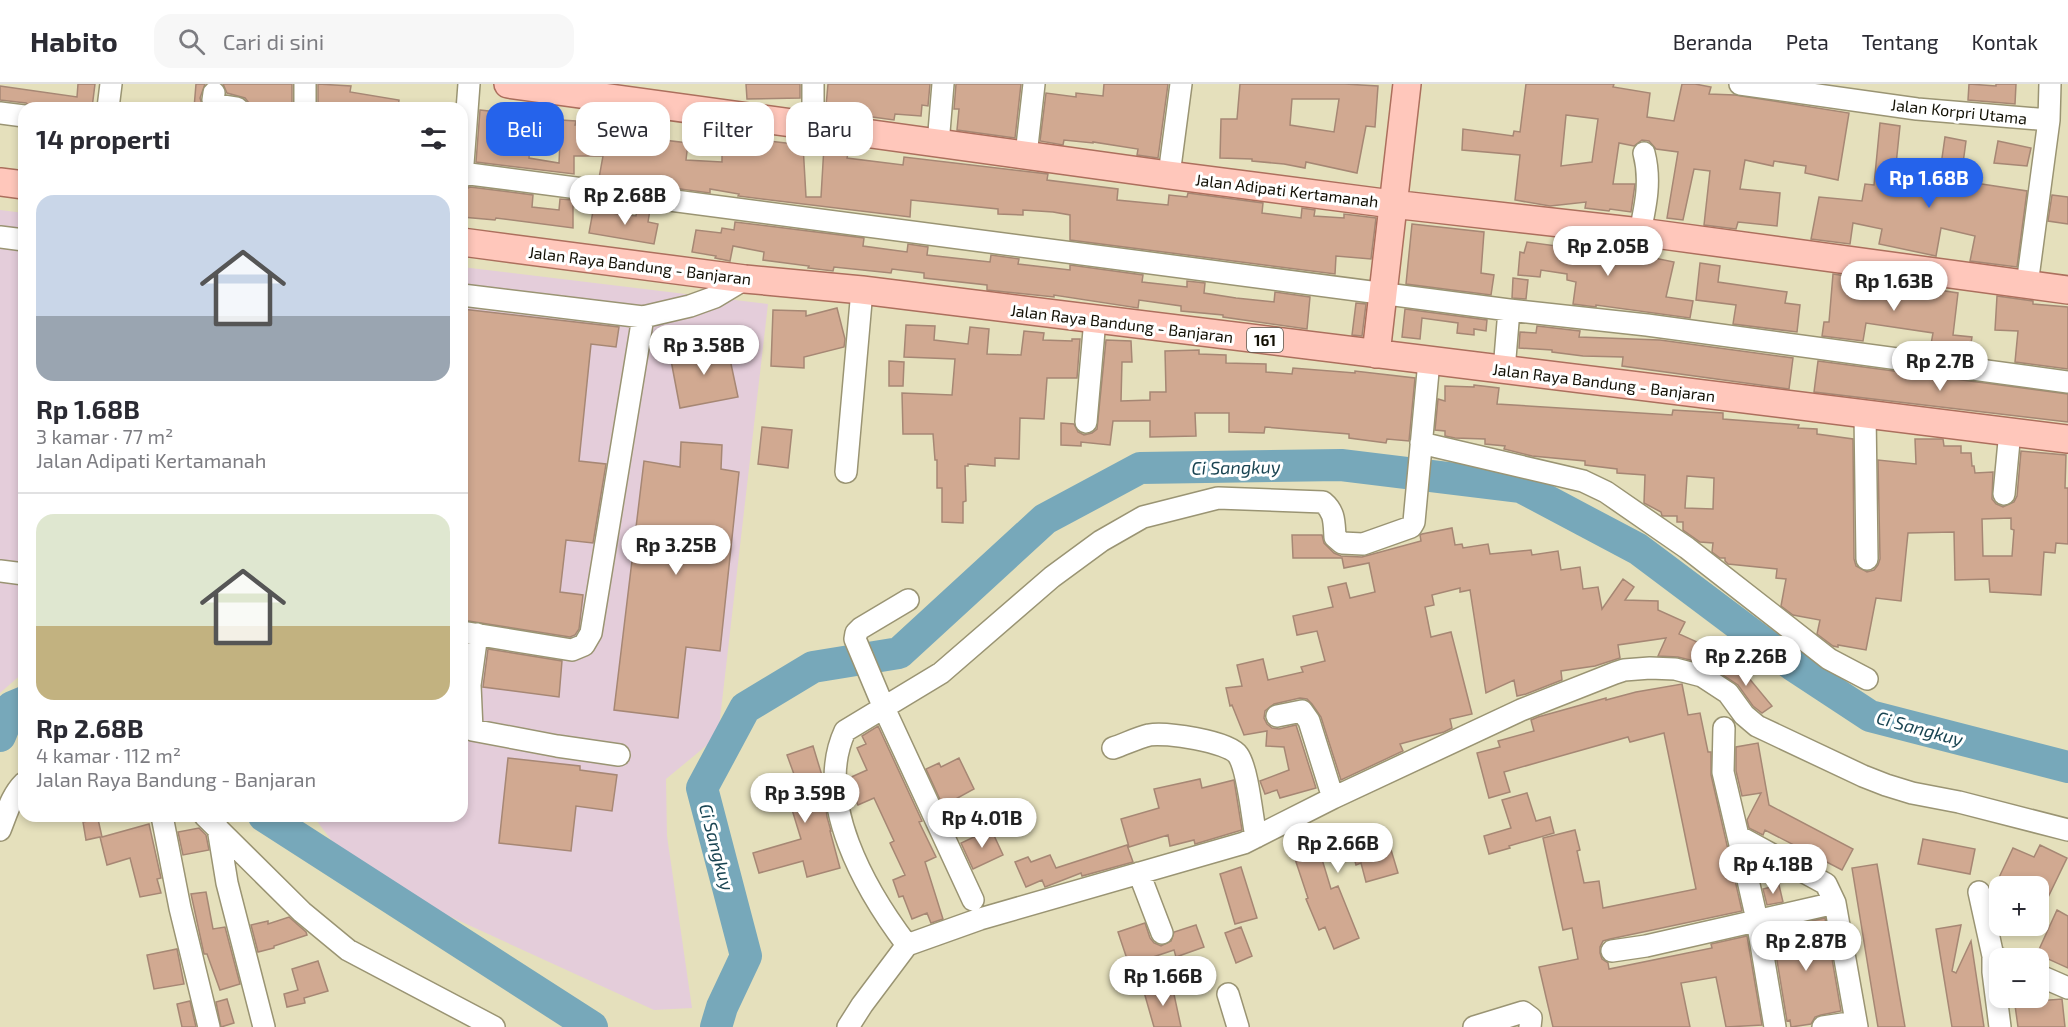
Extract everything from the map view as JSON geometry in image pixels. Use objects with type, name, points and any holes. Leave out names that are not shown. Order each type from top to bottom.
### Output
[{"type":"main road","name":"Jalan Adipati Kertamanah","points":[[508,84],[606,91],[786,121]]},
{"type":"main road","points":[[1376,354],[1407,84]]},
{"type":"main road","name":"Jalan Adipati Kertamanah","points":[[873,134],[1169,175],[1392,204],[1640,232],[2068,290]]},
{"type":"main road","points":[[0,182],[18,184]]},
{"type":"main road","name":"Jalan Raya Bandung - Banjaran","points":[[468,243],[745,279],[862,290],[2068,439]]},
{"type":"street","points":[[109,102],[111,84]]},
{"type":"street","points":[[305,84],[305,102]]},
{"type":"street","points":[[468,107],[470,84]]},
{"type":"street","points":[[813,84],[813,102]]},
{"type":"street","points":[[938,144],[943,84]]},
{"type":"street","points":[[1026,155],[1034,84]]},
{"type":"street","points":[[1169,175],[1181,84]]},
{"type":"street","name":"Jalan Korpri Utama","points":[[1740,84],[1917,109],[2049,120],[2026,285]]},
{"type":"street","points":[[2049,84],[2049,120]]},
{"type":"street","points":[[214,93],[215,102]]},
{"type":"street","points":[[0,113],[18,115]]},
{"type":"street","points":[[1640,232],[1648,188],[1648,169],[1644,153]]},
{"type":"street","points":[[468,174],[1509,310],[1647,325],[2068,382]]},
{"type":"street","points":[[0,237],[18,239]]},
{"type":"street","points":[[468,296],[643,317],[690,306],[715,297],[745,279]]},
{"type":"street","points":[[846,472],[862,290]]},
{"type":"street","points":[[1504,370],[1509,310]]},
{"type":"street","points":[[468,715],[469,633],[572,650],[584,645],[591,633],[643,317]]},
{"type":"street","points":[[1086,422],[1095,319]]},
{"type":"street","points":[[907,945],[874,898],[854,859],[840,816],[836,789],[836,761],[839,744],[845,731],[880,700],[941,673],[1052,577],[1101,541],[1143,517],[1218,498],[1323,502],[1334,515],[1335,537],[1342,543],[1353,545],[1363,544],[1411,527],[1414,522],[1429,361]]},
{"type":"street","points":[[1865,413],[1867,559]]},
{"type":"street","points":[[2004,494],[2010,432]]},
{"type":"street","points":[[1421,445],[1583,481],[1606,492],[1687,548],[1829,659],[1866,680]]},
{"type":"street","points":[[0,571],[18,573]]},
{"type":"street","points":[[908,600],[861,628],[856,633],[855,639],[880,700],[972,900]]},
{"type":"street","points":[[848,1027],[907,945],[980,918],[1244,843],[1333,798],[1521,710],[1624,670],[1675,669],[1702,676],[1728,693],[1744,715],[1757,726],[1863,776],[1912,793],[1959,802],[2068,830]]},
{"type":"street","points":[[1277,716],[1302,711],[1310,721],[1333,798]]},
{"type":"street","points":[[1724,728],[1723,772],[1757,920],[1775,1027]]},
{"type":"street","points":[[468,730],[619,755]]},
{"type":"street","points":[[1113,748],[1148,735],[1165,734],[1225,746],[1237,753],[1243,766],[1256,837]]},
{"type":"street","points":[[0,830],[12,799],[18,791]]},
{"type":"street","points":[[163,822],[180,908],[209,1027]]},
{"type":"street","points":[[212,822],[302,912],[348,950],[490,1026]]},
{"type":"street","points":[[212,822],[264,1027]]},
{"type":"street","points":[[1738,836],[1826,884],[1835,903],[1857,1024],[1823,1027]]},
{"type":"street","points":[[1139,873],[1162,933]]},
{"type":"street","points":[[1979,892],[1993,948]]},
{"type":"street","points":[[1612,951],[1653,945],[1835,903]]},
{"type":"street","points":[[2049,980],[2068,988]]},
{"type":"street","points":[[1228,994],[1238,1027]]},
{"type":"street","points":[[1998,1008],[2000,1027]]},
{"type":"street","points":[[1474,1027],[1523,1012],[1531,1018],[1530,1027]]},
{"type":"shaded area","points":[[0,210],[18,212],[18,677],[0,693]]},
{"type":"shaded area","points":[[468,268],[768,304],[718,736],[666,779],[667,836],[692,1008],[654,1010],[357,874],[318,822],[468,822]]},
{"type":"building","points":[[78,84],[95,84],[93,102],[0,100],[0,86],[77,97]]},
{"type":"building","points":[[196,84],[205,84],[200,98],[201,102],[194,102]]},
{"type":"building","points":[[223,84],[292,84],[292,102],[248,102],[245,98],[227,93]]},
{"type":"building","points":[[318,84],[351,86],[350,92],[399,100],[399,102],[318,102]]},
{"type":"building","points":[[746,84],[800,84],[800,98],[747,99]]},
{"type":"building","points":[[828,84],[930,84],[928,106],[922,105],[921,116],[895,114],[894,120],[873,117],[873,102],[826,102]]},
{"type":"building","points":[[956,84],[1021,84],[1015,138],[957,130],[959,109],[954,109]]},
{"type":"building","points":[[1104,84],[1168,84],[1158,158],[1137,155],[1138,149],[1093,142],[1064,140],[1063,145],[1040,141],[1046,93],[1076,97],[1076,93],[1103,96]]},
{"type":"building","points":[[1240,84],[1378,86],[1375,127],[1366,126],[1357,173],[1306,162],[1305,168],[1252,161],[1252,159],[1220,158],[1221,119],[1237,119]],"holes":[[[1292,99],[1339,99],[1334,132],[1290,125]]]},
{"type":"building","points":[[1526,84],[1614,84],[1613,87],[1650,93],[1647,117],[1674,121],[1682,84],[1711,87],[1709,94],[1735,95],[1849,113],[1838,180],[1805,173],[1806,166],[1774,161],[1773,166],[1745,160],[1740,189],[1780,193],[1777,226],[1738,222],[1736,229],[1704,225],[1710,171],[1694,169],[1683,220],[1667,218],[1678,152],[1656,149],[1649,141],[1642,140],[1634,146],[1619,143],[1613,184],[1635,184],[1631,212],[1585,208],[1586,202],[1550,206],[1515,200],[1520,155],[1462,150],[1463,129],[1513,136],[1514,131],[1520,132]],"holes":[[[1566,115],[1598,119],[1592,162],[1561,166]]]},
{"type":"building","points":[[1969,84],[1996,86],[1996,84],[2016,84],[2015,104],[1968,100]]},
{"type":"building","points":[[480,110],[486,111],[486,156],[529,156],[529,158],[559,163],[559,156],[564,156],[564,120],[576,121],[574,174],[476,162]]},
{"type":"building","points":[[1880,123],[1900,126],[1894,184],[1937,193],[1945,137],[1966,141],[1962,181],[2027,191],[2017,267],[1970,261],[1975,236],[1941,228],[1936,256],[1879,244],[1882,229],[1853,223],[1850,244],[1811,239],[1819,197],[1862,201],[1865,184],[1874,185]]},
{"type":"building","points":[[670,141],[682,142],[682,156],[686,156],[686,160],[722,162],[722,156],[774,156],[774,142],[786,143],[786,156],[804,156],[806,197],[821,197],[823,156],[848,156],[847,158],[903,165],[904,157],[1048,174],[1047,180],[1118,189],[1117,200],[1168,205],[1169,195],[1187,197],[1188,193],[1263,203],[1262,213],[1301,218],[1302,208],[1315,210],[1314,216],[1344,218],[1344,214],[1376,218],[1371,259],[1336,256],[1335,274],[1070,240],[1070,215],[1053,212],[1023,210],[1023,215],[998,214],[998,209],[911,200],[910,217],[738,196],[739,194],[710,189],[710,193],[599,178],[603,156],[670,156]]},
{"type":"building","points":[[1998,141],[2031,148],[2027,166],[1994,163]]},
{"type":"building","points":[[468,188],[533,195],[532,207],[559,210],[560,199],[573,200],[573,228],[496,218],[495,220],[468,218]]},
{"type":"building","points":[[2052,195],[2068,197],[2068,224],[2048,221]]},
{"type":"building","points":[[637,209],[650,210],[648,222],[658,224],[654,244],[589,233],[593,211],[636,216]]},
{"type":"building","points":[[735,222],[864,238],[863,246],[907,252],[908,244],[928,247],[927,255],[990,262],[991,255],[1019,259],[1018,264],[1070,270],[1070,265],[1143,275],[1142,282],[1187,287],[1187,281],[1205,283],[1204,293],[1236,298],[1274,302],[1275,292],[1310,297],[1307,329],[1223,317],[1223,315],[1181,311],[1181,306],[1139,300],[1138,308],[1054,295],[1054,297],[987,290],[987,285],[924,278],[924,273],[892,269],[891,273],[834,267],[833,271],[808,268],[809,266],[763,260],[764,252],[733,246],[730,261],[692,252],[696,230],[721,233],[722,228],[734,230]]},
{"type":"building","points":[[1412,224],[1484,232],[1481,273],[1494,275],[1491,295],[1406,284]]},
{"type":"building","points":[[1572,241],[1611,247],[1611,245],[1626,246],[1625,252],[1674,262],[1666,297],[1693,301],[1690,318],[1573,304],[1576,282],[1567,280],[1567,274],[1541,270],[1540,277],[1518,275],[1520,252],[1524,253],[1527,242],[1571,248]]},
{"type":"building","points":[[1700,263],[1720,266],[1718,282],[1787,292],[1785,303],[1800,305],[1797,332],[1733,324],[1736,305],[1696,300]]},
{"type":"building","points":[[1833,274],[1958,293],[1953,335],[1972,337],[1969,356],[1930,350],[1933,333],[1866,323],[1863,341],[1822,336],[1824,322],[1829,322]]},
{"type":"building","points":[[1513,278],[1528,280],[1526,299],[1512,298]]},
{"type":"building","points":[[1997,296],[2033,301],[2033,304],[2068,307],[2068,369],[2015,362],[2018,331],[1995,330]]},
{"type":"building","points":[[1356,303],[1366,304],[1362,336],[1352,335]]},
{"type":"building","points":[[837,308],[845,339],[844,347],[804,357],[804,368],[771,366],[773,310],[806,311],[806,316]]},
{"type":"building","points":[[1405,309],[1487,320],[1486,331],[1474,329],[1474,335],[1457,333],[1458,323],[1422,318],[1420,339],[1402,337]]},
{"type":"building","points":[[468,310],[619,327],[616,347],[591,344],[579,461],[606,464],[593,543],[566,540],[560,592],[583,595],[579,629],[575,635],[570,637],[468,621]]},
{"type":"building","points":[[906,325],[935,326],[934,340],[968,344],[970,327],[989,329],[987,354],[1021,355],[1024,331],[1044,333],[1043,340],[1080,339],[1077,378],[1047,378],[1044,419],[1020,418],[1019,459],[995,458],[995,466],[968,464],[965,466],[966,501],[963,502],[963,523],[942,522],[942,488],[937,488],[937,460],[935,460],[933,434],[903,434],[902,393],[952,395],[955,359],[904,357]]},
{"type":"building","points":[[1537,326],[1580,331],[1579,337],[1660,340],[1793,358],[1789,389],[1622,366],[1623,357],[1583,356],[1552,352],[1552,350],[1519,348],[1520,332],[1536,333]]},
{"type":"building","points":[[1106,340],[1131,341],[1132,362],[1122,362],[1121,401],[1150,400],[1150,392],[1166,392],[1165,351],[1199,350],[1199,354],[1226,355],[1226,363],[1266,364],[1266,372],[1292,374],[1293,368],[1355,373],[1355,371],[1415,378],[1409,441],[1387,439],[1386,443],[1349,438],[1349,434],[1265,427],[1264,433],[1229,432],[1229,413],[1195,413],[1196,436],[1150,437],[1150,421],[1113,421],[1110,445],[1081,442],[1081,446],[1061,445],[1061,423],[1074,424],[1078,432],[1084,435],[1097,429]]},
{"type":"building","points":[[727,345],[738,397],[680,408],[670,355]]},
{"type":"building","points":[[889,361],[904,362],[903,386],[889,386]]},
{"type":"building","points":[[1818,361],[2068,394],[2068,422],[1814,392]]},
{"type":"building","points":[[1474,385],[1499,388],[1497,404],[1672,415],[1673,410],[1723,413],[1723,419],[1799,425],[1798,428],[1817,429],[1817,434],[1853,439],[1854,559],[1856,566],[1867,572],[1874,570],[1880,559],[1878,460],[1916,464],[1915,439],[1943,439],[1944,446],[1961,446],[1961,453],[1971,453],[1975,473],[1993,472],[1992,499],[2003,507],[2014,502],[2017,496],[2021,451],[2066,455],[2068,544],[2056,543],[2055,553],[2044,552],[2041,595],[1990,592],[1989,579],[1955,580],[1954,532],[1908,533],[1901,601],[1876,598],[1866,650],[1833,646],[1817,634],[1820,620],[1793,615],[1781,606],[1786,579],[1776,578],[1777,569],[1728,564],[1725,558],[1720,558],[1712,552],[1713,543],[1700,542],[1683,530],[1683,522],[1677,522],[1677,516],[1662,516],[1661,512],[1644,503],[1645,475],[1617,473],[1617,469],[1585,465],[1585,461],[1532,456],[1504,449],[1505,446],[1485,444],[1485,439],[1455,438],[1445,436],[1445,431],[1435,430],[1438,399],[1445,401],[1445,386],[1474,387]],"holes":[[[1687,476],[1714,478],[1713,509],[1685,508]],[[2011,518],[2011,529],[2014,530],[2012,556],[1983,556],[1982,519]]]},
{"type":"building","points":[[762,427],[792,430],[788,468],[758,464]]},
{"type":"building","points":[[681,442],[722,445],[721,469],[739,472],[720,651],[686,647],[678,718],[614,710],[644,461],[680,467]]},
{"type":"building","points":[[1452,528],[1455,545],[1462,544],[1463,548],[1488,544],[1490,554],[1531,550],[1532,555],[1558,551],[1561,570],[1580,567],[1583,589],[1598,587],[1602,609],[1623,579],[1634,587],[1625,600],[1658,601],[1658,610],[1685,622],[1679,634],[1706,646],[1698,662],[1678,657],[1658,656],[1666,638],[1618,645],[1620,658],[1595,666],[1561,671],[1562,680],[1526,694],[1517,696],[1514,680],[1486,693],[1470,590],[1460,592],[1460,588],[1432,595],[1434,605],[1425,607],[1431,637],[1451,632],[1472,714],[1450,719],[1452,728],[1444,732],[1400,744],[1403,751],[1341,780],[1321,717],[1312,704],[1307,699],[1300,698],[1274,704],[1265,711],[1264,718],[1267,724],[1279,729],[1296,725],[1316,788],[1280,798],[1277,790],[1265,794],[1260,781],[1289,770],[1284,747],[1266,746],[1267,731],[1244,735],[1232,705],[1230,706],[1226,688],[1242,686],[1237,665],[1263,659],[1268,680],[1303,672],[1301,667],[1325,661],[1317,631],[1297,635],[1293,616],[1333,607],[1328,587],[1346,583],[1350,598],[1375,592],[1369,563],[1344,568],[1342,558],[1293,558],[1292,535],[1322,535],[1324,543],[1334,553],[1341,556],[1362,557],[1421,541],[1420,535],[1422,534]]},
{"type":"building","points":[[488,649],[562,661],[559,697],[483,687]]},
{"type":"building","points":[[1730,660],[1740,673],[1743,671],[1772,706],[1762,713],[1753,706],[1738,685],[1717,671]]},
{"type":"building","points":[[1682,684],[1688,715],[1700,713],[1708,752],[1711,752],[1711,775],[1742,911],[1603,941],[1600,953],[1602,959],[1608,963],[1609,969],[1712,948],[1711,944],[1747,936],[1762,1025],[1726,1027],[1716,977],[1681,983],[1690,1027],[1553,1027],[1539,967],[1578,959],[1572,928],[1563,930],[1543,838],[1575,830],[1584,883],[1599,881],[1603,908],[1696,889],[1664,733],[1630,742],[1628,737],[1504,772],[1510,792],[1489,798],[1477,753],[1500,747],[1498,741],[1534,731],[1531,720],[1538,717],[1606,698],[1606,700]]},
{"type":"building","points":[[878,726],[936,857],[925,862],[943,919],[931,923],[927,913],[912,919],[903,896],[899,897],[893,880],[905,875],[890,843],[894,841],[874,798],[858,805],[848,782],[849,778],[867,770],[857,748],[866,744],[862,736]]},
{"type":"building","points":[[1758,743],[1769,805],[1853,849],[1842,870],[1765,830],[1763,835],[1749,828],[1747,820],[1761,793],[1742,796],[1736,771],[1736,747]]},
{"type":"building","points":[[813,746],[823,779],[827,817],[840,868],[807,877],[803,861],[759,873],[753,853],[801,839],[790,803],[803,799],[787,755]]},
{"type":"building","points":[[508,758],[580,766],[580,770],[617,775],[612,811],[576,806],[571,851],[499,843]]},
{"type":"building","points":[[959,758],[974,789],[943,806],[926,769],[939,763],[941,767]]},
{"type":"building","points":[[1200,779],[1202,788],[1234,780],[1242,830],[1195,844],[1194,840],[1170,846],[1168,835],[1129,847],[1121,819],[1159,808],[1154,789]]},
{"type":"building","points":[[1527,793],[1536,821],[1550,817],[1554,833],[1489,854],[1484,836],[1511,828],[1502,800]]},
{"type":"building","points":[[83,822],[99,822],[102,837],[149,824],[161,878],[157,879],[161,893],[140,897],[130,858],[107,865],[100,837],[86,840]]},
{"type":"building","points":[[1310,824],[1311,829],[1319,826],[1323,839],[1369,825],[1372,834],[1385,830],[1398,873],[1366,882],[1361,863],[1356,865],[1351,846],[1321,856],[1331,889],[1338,886],[1359,938],[1334,949],[1325,927],[1319,930],[1306,899],[1308,898],[1287,835]]},
{"type":"building","points":[[199,828],[206,835],[209,850],[183,855],[178,832]]},
{"type":"building","points":[[991,829],[1003,855],[973,869],[961,843]]},
{"type":"building","points":[[1923,839],[1975,849],[1970,874],[1918,864]]},
{"type":"building","points":[[1127,845],[1133,862],[1082,876],[1081,873],[1045,887],[1042,880],[1026,887],[1015,862],[1028,857],[1031,862],[1050,855],[1056,868]]},
{"type":"building","points":[[2040,845],[2067,858],[2049,895],[2049,876],[2000,876],[2013,848],[2034,857]]},
{"type":"building","points":[[1877,864],[1905,1027],[1878,1027],[1852,868]]},
{"type":"building","points":[[1241,867],[1257,918],[1235,924],[1220,874]]},
{"type":"building","points":[[1779,885],[1783,902],[1767,905],[1763,889]]},
{"type":"building","points":[[206,892],[213,929],[225,927],[240,984],[220,990],[207,954],[204,954],[191,894]]},
{"type":"building","points":[[2057,910],[2068,916],[2068,968],[2049,959],[2049,948],[2040,948],[2045,936],[2049,936],[2049,928]]},
{"type":"building","points":[[289,917],[307,935],[258,952],[251,925],[268,921],[268,924]]},
{"type":"building","points":[[1825,918],[1841,1011],[1815,1017],[1811,1024],[1791,1027],[1790,1020],[1787,1021],[1772,930]]},
{"type":"building","points":[[1145,923],[1150,938],[1161,946],[1171,941],[1174,932],[1196,925],[1204,947],[1176,957],[1174,950],[1129,965],[1118,932]]},
{"type":"building","points":[[1961,925],[1952,971],[1956,973],[1971,941],[1984,1027],[1952,1027],[1936,929]]},
{"type":"building","points":[[1241,927],[1252,956],[1236,963],[1225,933]]},
{"type":"building","points":[[177,949],[184,984],[154,989],[147,955]]},
{"type":"building","points":[[318,961],[328,991],[304,998],[305,1003],[287,1007],[284,994],[298,990],[292,969]]},
{"type":"building","points":[[1172,985],[1181,1027],[1154,1027],[1144,992]]},
{"type":"building","points":[[227,999],[234,1023],[221,1027],[216,1002]]},
{"type":"building","points":[[2062,999],[2065,1027],[2018,1027],[2015,1008],[2049,1008],[2049,1000]]},
{"type":"building","points":[[190,1001],[196,1027],[182,1027],[177,1004]]},
{"type":"waterway","name":"Ci Sangkuy","points":[[716,1027],[722,1007],[746,956],[702,788],[745,708],[813,667],[899,653],[1045,519],[1140,468],[1341,465],[1521,487],[1638,549],[1794,666],[1870,716],[2068,767]]},
{"type":"waterway","name":"Ci Sangkuy","points":[[0,736],[12,707],[18,704]]},
{"type":"waterway","name":"Ci Sangkuy","points":[[273,822],[592,1027]]}]
